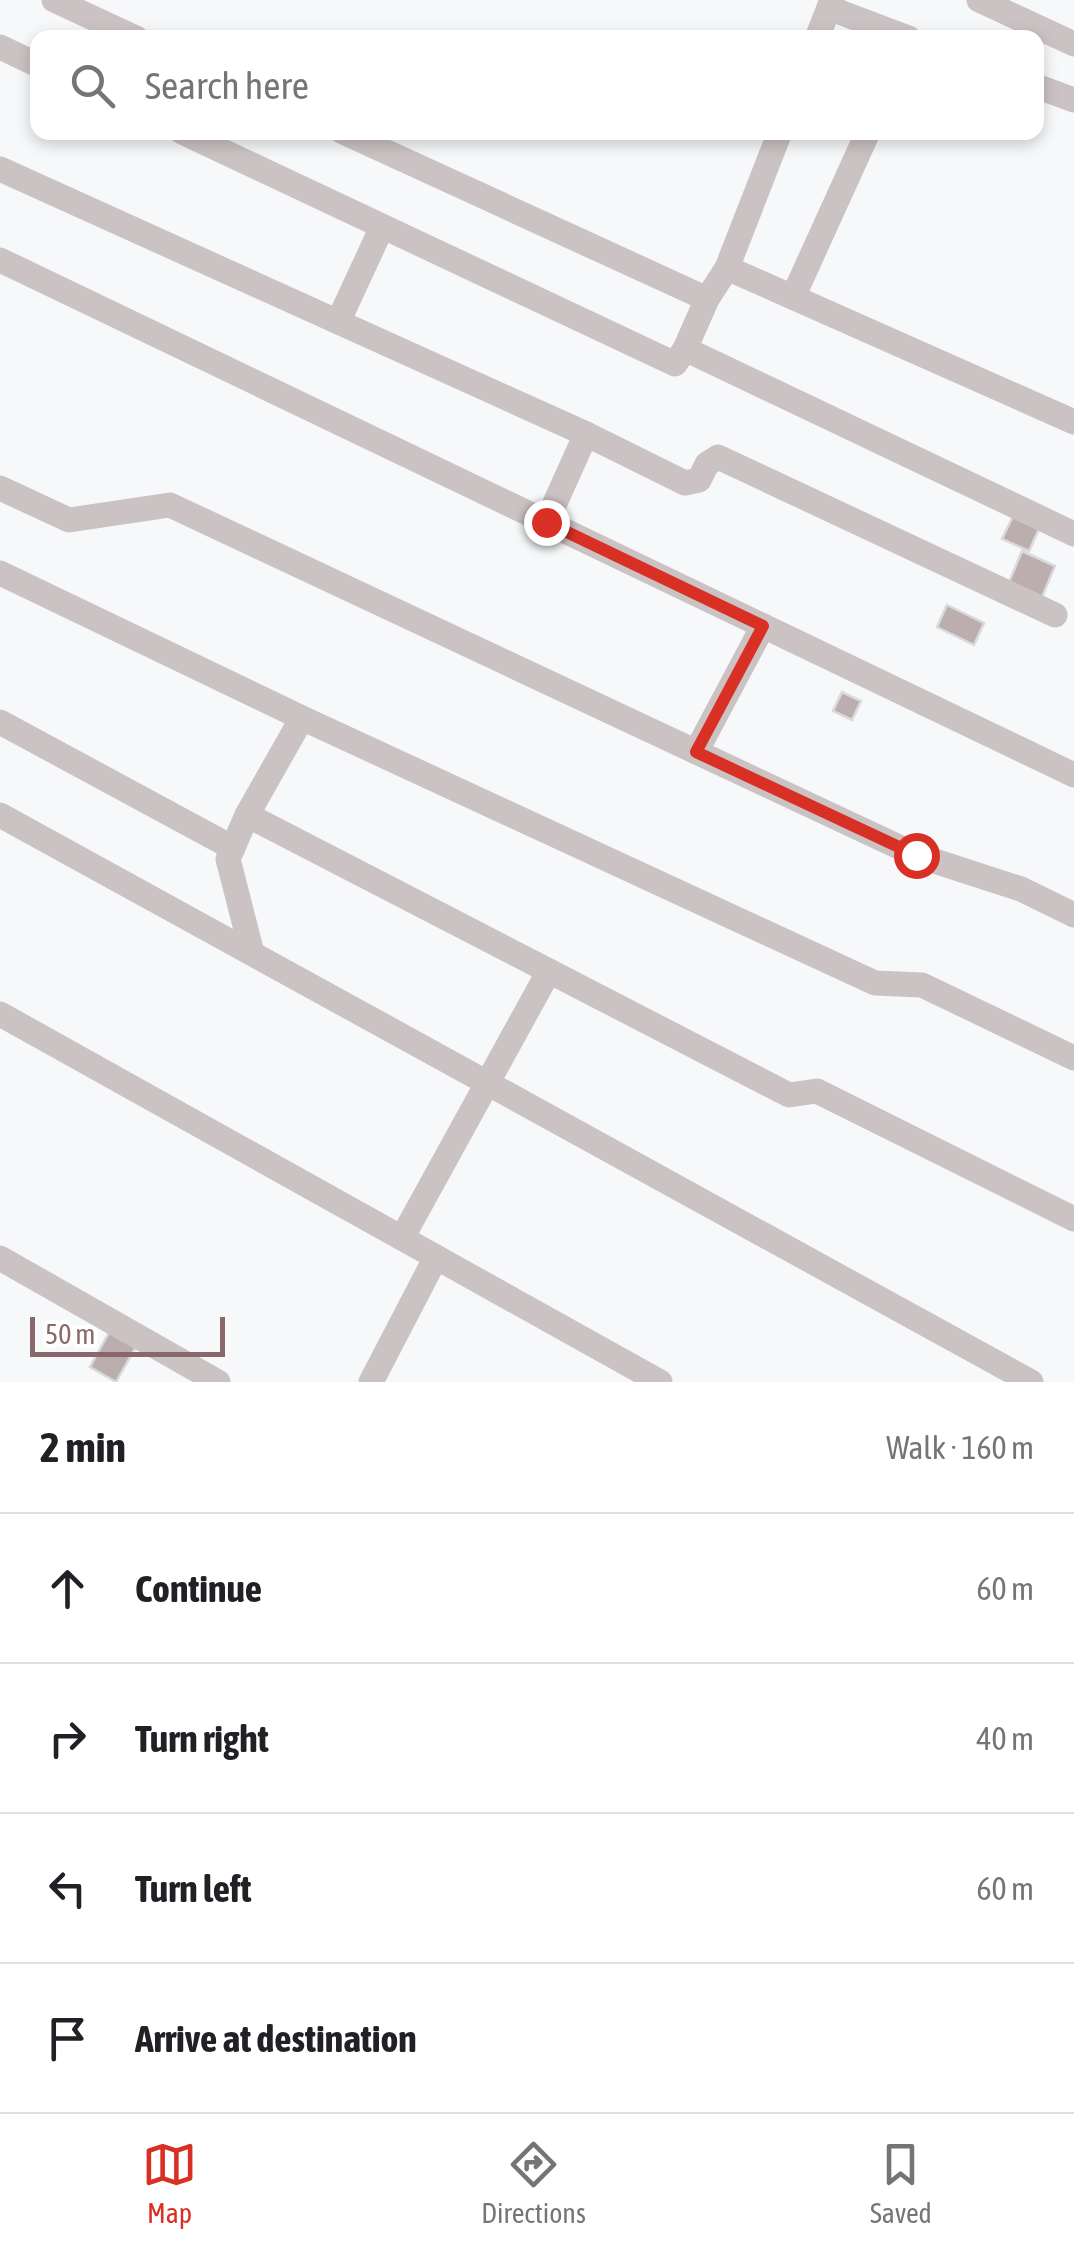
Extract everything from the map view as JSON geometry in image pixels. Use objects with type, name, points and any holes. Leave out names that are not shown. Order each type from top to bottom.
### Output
[{"type":"street","points":[[54,0],[119,30]]},
{"type":"street","points":[[979,0],[1044,30]]},
{"type":"street","points":[[821,30],[831,4],[890,30]]},
{"type":"street","points":[[1044,30],[1074,44]]},
{"type":"street","points":[[0,47],[30,61]]},
{"type":"street","points":[[1044,89],[1074,100]]},
{"type":"street","points":[[199,140],[675,364],[727,268],[777,140]]},
{"type":"street","points":[[360,140],[707,300]]},
{"type":"street","points":[[793,297],[864,140]]},
{"type":"street","points":[[0,169],[686,483],[699,480],[707,464],[718,457],[1055,615]]},
{"type":"street","points":[[338,322],[382,227]]},
{"type":"street","points":[[0,260],[1074,775]]},
{"type":"street","points":[[727,268],[1074,422]]},
{"type":"street","points":[[684,349],[1074,534]]},
{"type":"street","points":[[546,522],[586,434]]},
{"type":"street","points":[[0,488],[69,520],[170,504],[916,855],[1022,889],[1074,915]]},
{"type":"street","points":[[0,573],[302,718],[876,983],[922,985],[1074,1058]]},
{"type":"street","points":[[696,752],[763,626]]},
{"type":"street","points":[[252,953],[228,859],[247,815],[302,718]]},
{"type":"street","points":[[0,722],[233,848]]},
{"type":"street","points":[[247,815],[789,1095],[817,1092],[1074,1218]]},
{"type":"street","points":[[0,816],[1030,1382]]},
{"type":"street","points":[[402,1238],[549,971]]},
{"type":"street","points":[[0,1014],[660,1382]]},
{"type":"street","points":[[371,1382],[436,1257]]},
{"type":"street","points":[[0,1258],[218,1382]]},
{"type":"building","points":[[1017,508],[1043,520],[1029,551],[1002,539]]},
{"type":"building","points":[[1022,551],[1055,566],[1042,597],[1009,582]]},
{"type":"building","points":[[947,605],[984,623],[974,645],[937,627]]},
{"type":"building","points":[[842,692],[861,701],[852,720],[833,711]]},
{"type":"building","points":[[111,1329],[138,1343],[116,1382],[90,1367]]},
{"type":"route","points":[[546,522],[763,626],[696,752],[916,855]]}]
